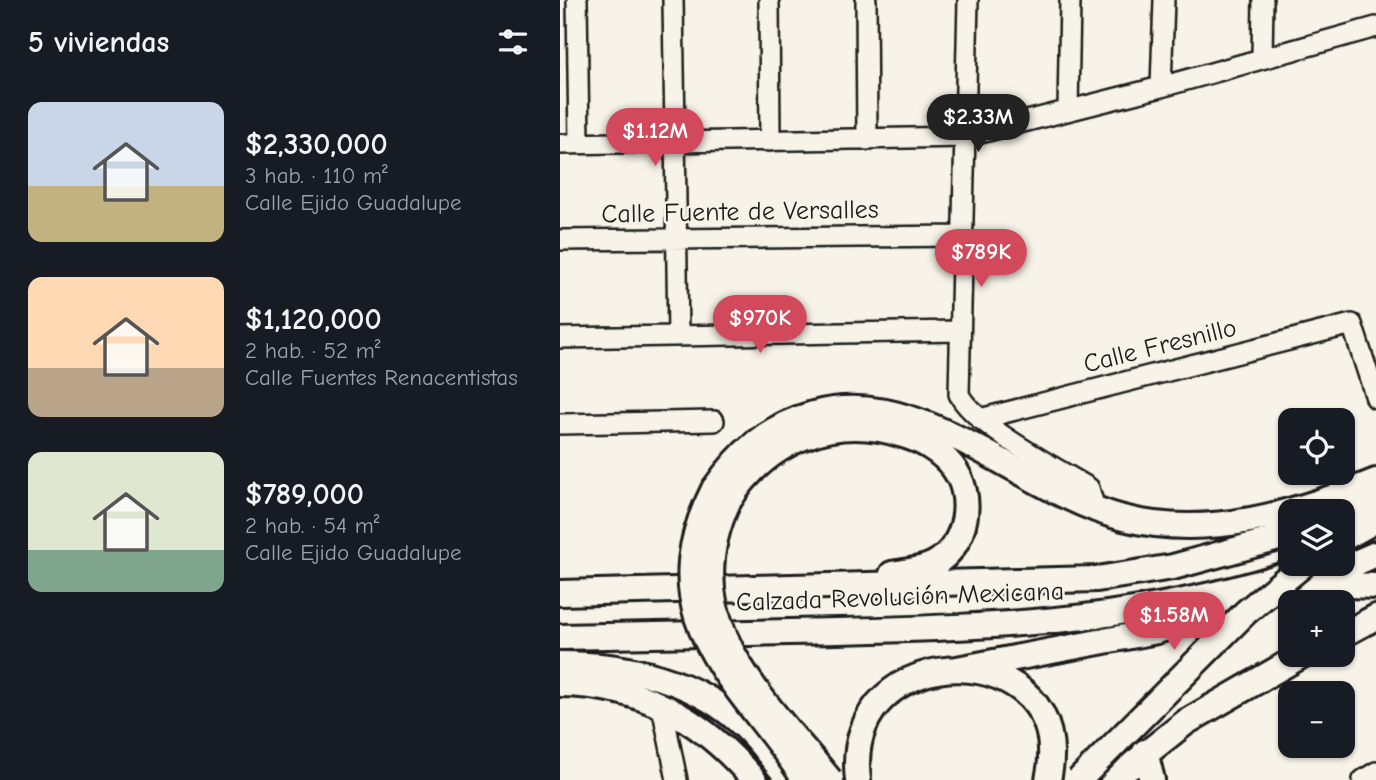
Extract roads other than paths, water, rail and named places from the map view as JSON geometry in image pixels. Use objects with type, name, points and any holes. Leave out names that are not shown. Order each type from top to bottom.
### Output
[{"type":"main road","points":[[830,780],[742,669],[723,637],[709,579],[721,496],[741,454],[776,428],[821,412],[872,408],[932,426],[1067,499],[1125,519],[1199,526],[1231,524],[1278,514],[1376,481]]},
{"type":"main road","points":[[805,780],[783,746],[727,678],[695,616],[690,575],[699,521],[721,496],[738,485],[767,456],[800,437],[833,428],[870,426],[887,430],[936,450],[953,467],[964,488],[965,515],[961,534],[947,554],[921,569],[809,589]]},
{"type":"main road","points":[[1355,510],[1376,502]]},
{"type":"main road","points":[[1355,532],[1376,520]]},
{"type":"main road","name":"Calzada Revolución Mexicana","points":[[560,593],[809,589],[1097,579],[1173,566],[1278,538]]},
{"type":"main road","points":[[1355,550],[1376,543]]},
{"type":"main road","points":[[1355,559],[1376,554]]},
{"type":"main road","name":"Calzada Revolución Mexicana","points":[[560,637],[933,629],[1084,620],[1212,597],[1289,576]]},
{"type":"main road","points":[[858,780],[856,762],[861,737],[870,715],[884,698],[904,682],[925,673],[1157,631],[1296,576]]},
{"type":"main road","points":[[1079,780],[1246,612],[1302,576]]},
{"type":"main road","points":[[1335,576],[1376,586]]},
{"type":"main road","points":[[560,580],[591,593]]},
{"type":"main road","points":[[1355,628],[1376,617]]},
{"type":"main road","points":[[560,664],[634,670],[659,677],[703,696],[745,727],[792,780]]},
{"type":"main road","points":[[1113,780],[1145,752],[1214,704],[1281,667]]},
{"type":"main road","points":[[957,669],[978,669],[1009,679],[1032,702],[1048,737],[1048,780]]},
{"type":"main road","points":[[560,684],[595,685],[626,692],[662,706],[716,739],[754,780]]},
{"type":"main road","points":[[1145,752],[1152,780]]},
{"type":"street","points":[[577,0],[569,143],[964,137],[1161,87],[1376,27]]},
{"type":"street","points":[[673,0],[678,336]]},
{"type":"street","points":[[769,0],[771,141]]},
{"type":"street","points":[[866,0],[867,140]]},
{"type":"street","points":[[968,0],[957,386],[963,403],[980,419],[1089,488],[1095,509]]},
{"type":"street","points":[[1068,110],[1070,0]]},
{"type":"street","points":[[1161,87],[1164,0]]},
{"type":"street","points":[[1262,57],[1263,0]]},
{"type":"street","name":"Calle Fuente de Versalles","points":[[560,240],[963,236]]},
{"type":"street","name":"Calle Fresnillo","points":[[980,419],[1352,324],[1376,398]]},
{"type":"street","points":[[560,338],[960,331]]},
{"type":"street","points":[[560,424],[714,421]]},
{"type":"street","points":[[662,706],[677,780]]},
{"type":"street","points":[[1363,780],[1376,772]]}]
